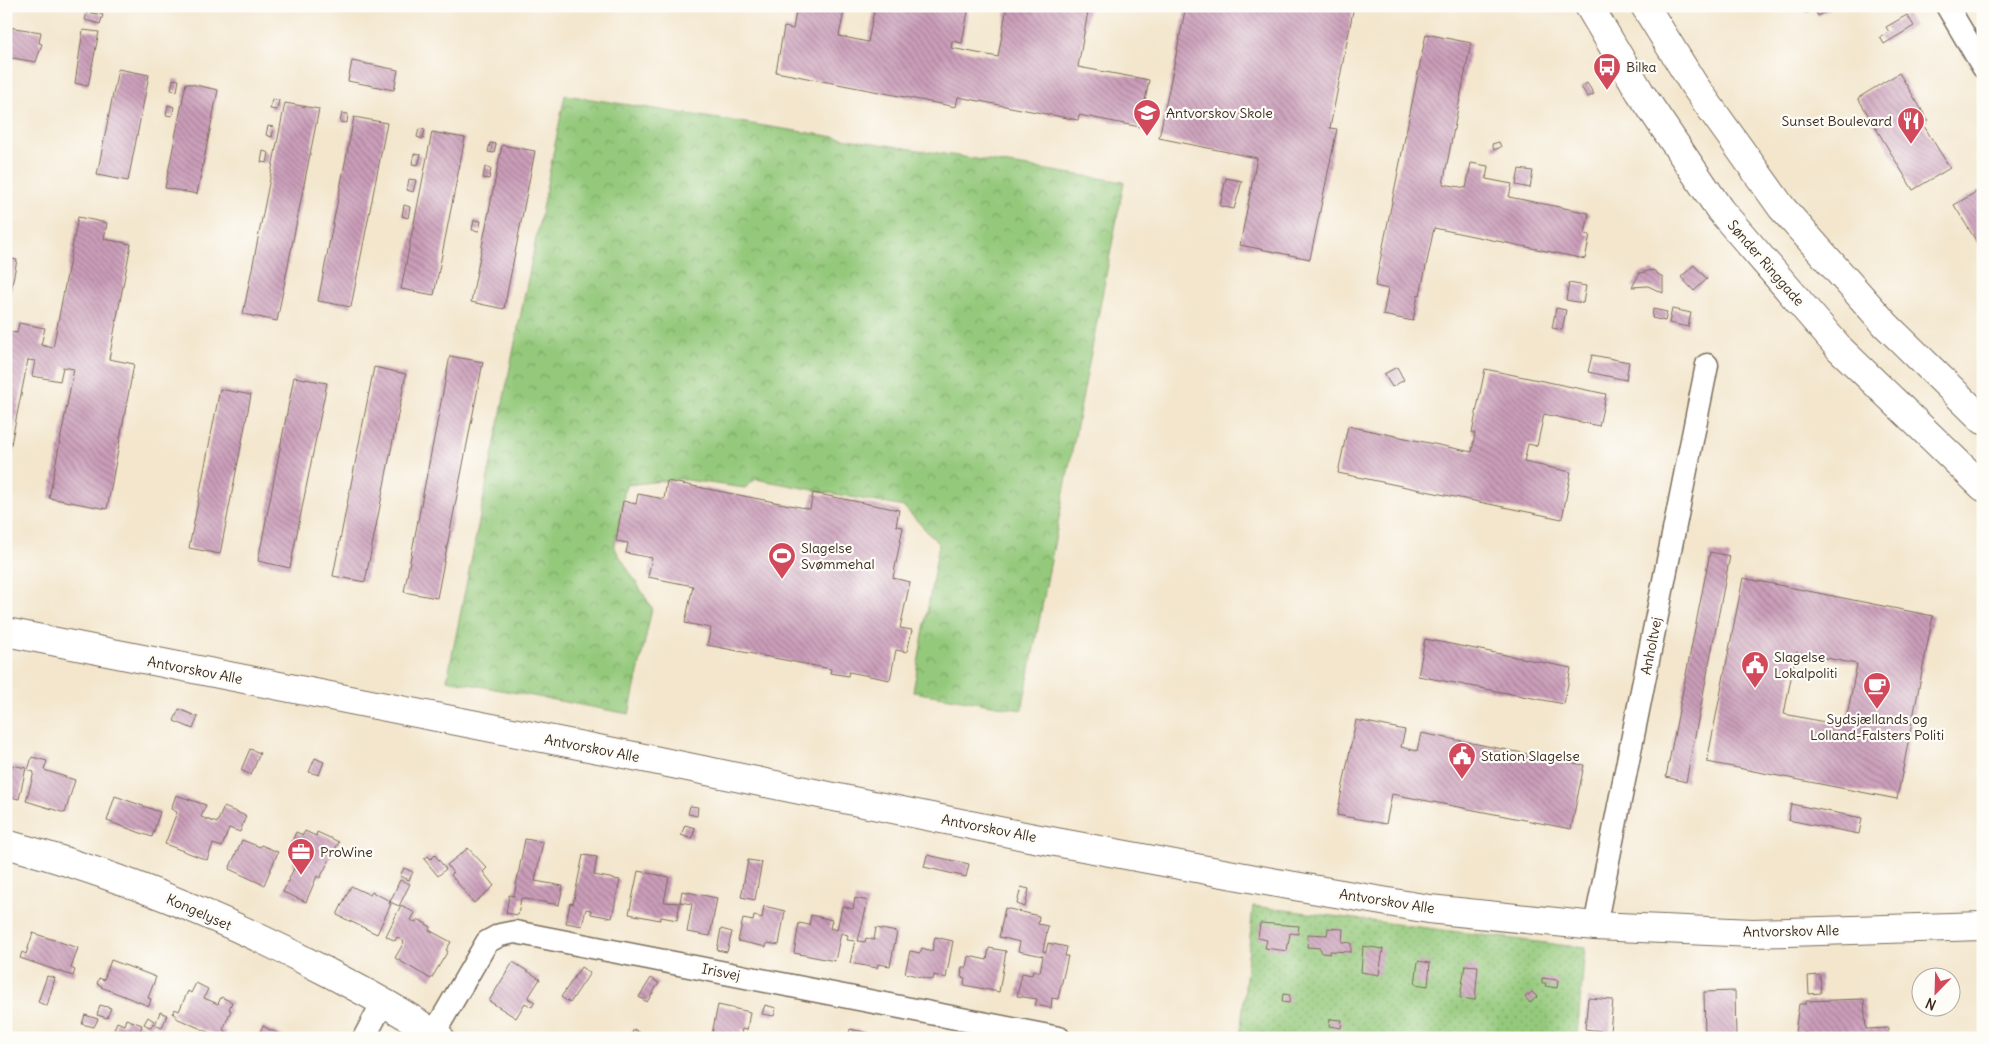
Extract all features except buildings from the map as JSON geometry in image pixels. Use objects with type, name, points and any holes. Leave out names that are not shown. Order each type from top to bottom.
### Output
[{"type":"street","name":"Sønder Ringgade","points":[[1589,6],[1640,92],[1720,210],[1840,349],[1983,487]]},
{"type":"street","points":[[1646,6],[1694,85],[1782,208],[1886,325],[1983,420]]},
{"type":"street","points":[[1947,6],[1983,67]]},
{"type":"street","name":"Anholtvej","points":[[1595,926],[1707,366]]},
{"type":"street","name":"Antvorskov Alle","points":[[6,632],[639,757],[1029,837],[1429,909],[1595,926],[1753,933],[1983,926]]},
{"type":"street","name":"Kongelyset","points":[[6,844],[48,855],[170,899],[284,950],[383,1002],[437,1035]]},
{"type":"street","name":"Irisvej","points":[[437,1035],[487,942],[500,935],[515,932],[1059,1038]]},
{"type":"street","points":[[364,1038],[383,1002]]},
{"type":"green space","points":[[565,95],[1124,182],[1022,710],[913,692],[939,544],[904,507],[756,479],[745,488],[680,479],[626,485],[614,547],[652,608],[629,714],[447,680]]},
{"type":"green space","points":[[1253,906],[1585,948],[1577,1038],[1240,1038]]},
{"type":"place","name":"Bilka","points":[[1607,91]]},
{"type":"place","name":"Antvorskov Skole","points":[[1147,137]]},
{"type":"place","name":"Sunset Boulevard","points":[[1911,145]]},
{"type":"place","name":"Slagelse Svømmehal","points":[[782,580]]},
{"type":"place","name":"Slagelse Lokalpoliti","points":[[1755,689]]},
{"type":"place","name":"Sydsjællands og Lolland-Falsters Politi","points":[[1877,710]]},
{"type":"place","name":"Station Slagelse","points":[[1462,780]]},
{"type":"place","name":"ProWine","points":[[301,876]]}]
